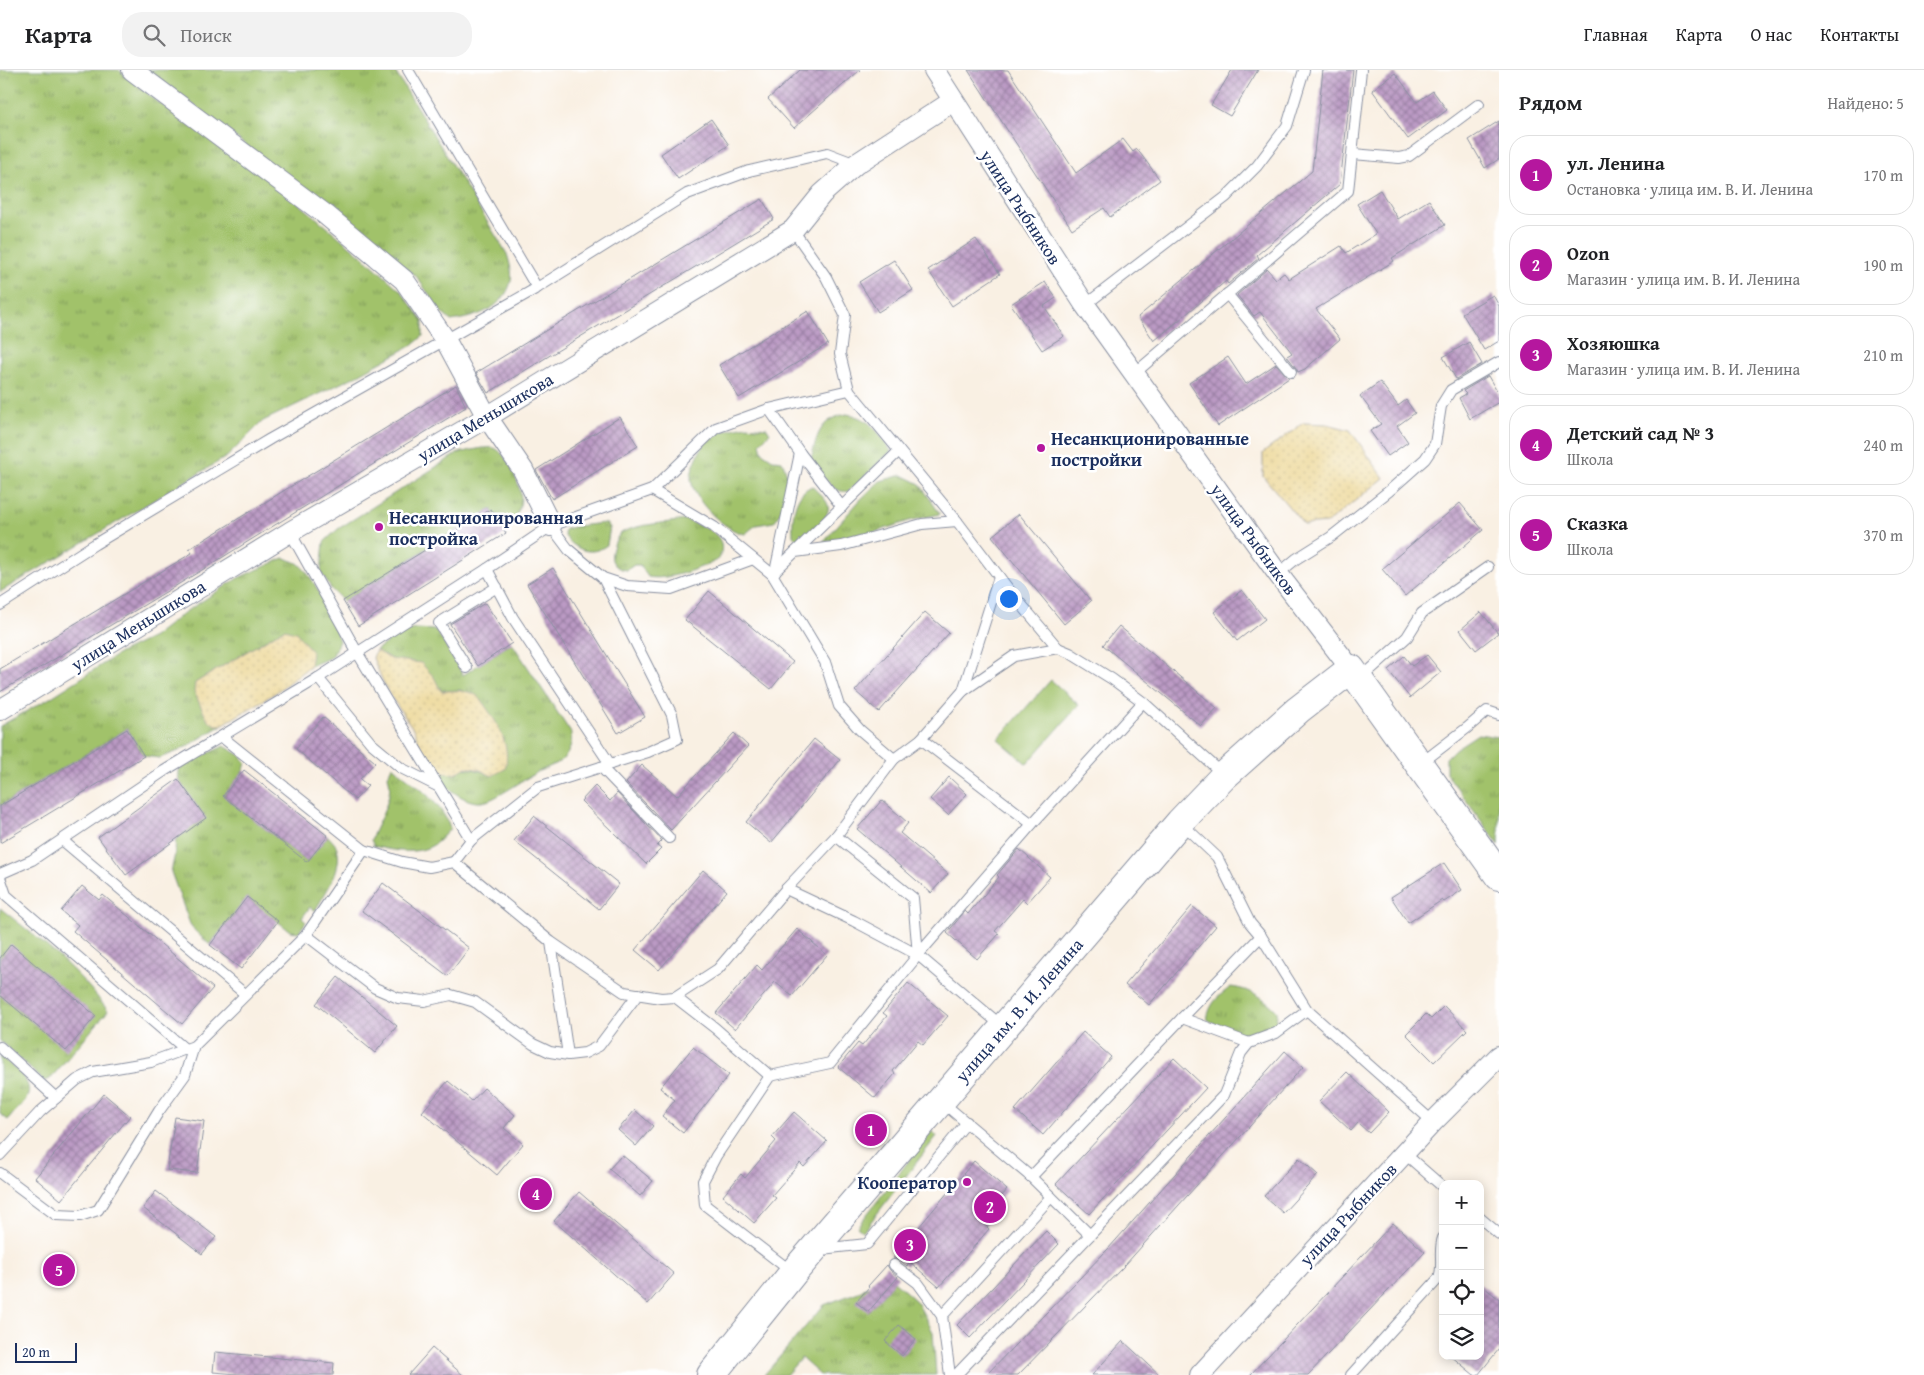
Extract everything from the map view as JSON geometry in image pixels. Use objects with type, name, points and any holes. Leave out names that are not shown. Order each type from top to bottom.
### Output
[{"type":"main road","name":"улица Рыбников","points":[[1355,675],[1499,876]]},
{"type":"main road","name":"улица им. В. И. Ленина","points":[[711,1375],[793,1273],[1180,822],[1224,776],[1298,710],[1355,675]]},
{"type":"street","points":[[132,70],[326,215],[404,280],[446,341],[487,417],[523,470],[552,526]]},
{"type":"street","name":"улица Рыбников","points":[[934,70],[1085,305],[1278,574],[1355,675]]},
{"type":"street","name":"улица Меньшикова","points":[[0,710],[290,532],[487,417],[793,230],[822,194],[856,164],[953,101]]},
{"type":"street","name":"улица Рыбников","points":[[1200,1375],[1432,1122],[1499,1056]]},
{"type":"lane","points":[[408,70],[537,288]]},
{"type":"lane","points":[[1085,305],[1226,197],[1257,166],[1287,126],[1304,70]]},
{"type":"lane","points":[[1135,373],[1348,191],[1361,70]]},
{"type":"lane","points":[[1353,154],[1399,158],[1409,156],[1479,104]]},
{"type":"lane","points":[[0,605],[95,544],[270,439],[537,288],[687,194],[749,171],[827,153],[856,164]]},
{"type":"lane","points":[[793,230],[826,277],[845,315],[840,354],[849,390],[1058,648],[1070,653],[1112,679],[1143,702],[1224,776]]},
{"type":"lane","points":[[1227,294],[1291,372]]},
{"type":"lane","points":[[1278,574],[1296,559],[1331,537],[1389,491],[1424,459],[1435,444],[1441,406],[1452,390],[1499,362]]},
{"type":"lane","points":[[190,1048],[6,895],[0,876],[32,860],[164,771],[318,678],[552,526],[652,490],[716,428],[769,408],[849,390]]},
{"type":"lane","points":[[769,408],[800,453],[842,507]]},
{"type":"lane","points":[[774,573],[899,451]]},
{"type":"lane","points":[[774,573],[800,453]]},
{"type":"lane","points":[[652,490],[714,527],[753,559],[774,573],[825,662],[839,706],[860,730],[894,759]]},
{"type":"lane","points":[[795,552],[841,546],[922,524],[957,521]]},
{"type":"lane","points":[[552,526],[569,550],[603,578],[627,586],[671,589],[753,559]]},
{"type":"lane","points":[[290,532],[357,652],[471,840]]},
{"type":"lane","points":[[1355,675],[1408,637],[1422,613],[1488,567]]},
{"type":"lane","points":[[488,569],[512,618],[605,765],[669,838]]},
{"type":"lane","points":[[963,691],[999,577]]},
{"type":"lane","points":[[222,737],[364,850],[402,862],[429,867],[454,862],[471,840],[538,787],[648,752],[677,739],[672,715],[603,578]]},
{"type":"lane","points":[[439,623],[497,587]]},
{"type":"lane","points":[[429,606],[467,668]]},
{"type":"lane","points":[[454,862],[551,942],[624,992],[661,998],[675,997],[718,969],[786,889],[836,836],[894,759],[921,739],[963,691],[1014,656],[1058,648]]},
{"type":"lane","points":[[318,678],[372,743],[401,768],[438,786]]},
{"type":"lane","points":[[793,1273],[705,1205],[703,1180],[716,1156],[770,1076],[830,1063],[918,955],[1032,824],[1143,702]]},
{"type":"lane","points":[[1419,764],[1468,728],[1487,711],[1499,715]]},
{"type":"lane","points":[[921,739],[1032,824]]},
{"type":"lane","points":[[1180,822],[1217,857],[1250,923],[1261,936],[1307,1010],[1432,1122]]},
{"type":"lane","points":[[836,836],[913,898],[918,955]]},
{"type":"lane","points":[[62,840],[245,994]]},
{"type":"lane","points":[[0,1155],[56,1098],[77,1080],[93,1072],[152,1062],[190,1048],[306,935],[364,850]]},
{"type":"lane","points":[[786,889],[854,921],[918,955],[1004,1027]]},
{"type":"lane","points":[[306,935],[375,988],[398,998],[424,1000],[451,995],[475,1002],[533,1044],[550,1052],[568,1055],[585,1053],[599,1046],[638,994]]},
{"type":"lane","points":[[1031,1177],[1261,936]]},
{"type":"lane","points":[[551,942],[568,1055]]},
{"type":"lane","points":[[675,997],[770,1076]]},
{"type":"lane","points":[[956,1375],[1224,1095],[1241,1053],[1249,1043],[1276,1033],[1307,1010]]},
{"type":"lane","points":[[1182,1018],[1249,1043]]},
{"type":"lane","points":[[0,1047],[56,1098]]},
{"type":"lane","points":[[0,1173],[56,1215],[80,1216],[98,1210],[159,1111],[185,1075],[190,1048]]},
{"type":"lane","points":[[941,1101],[1031,1177],[1090,1235]]},
{"type":"lane","points":[[813,1250],[867,1244],[967,1122]]},
{"type":"lane","points":[[1404,1153],[1439,1184]]},
{"type":"lane","points":[[942,1316],[1051,1197]]},
{"type":"lane","points":[[1484,1221],[1499,1234]]},
{"type":"lane","points":[[894,1265],[918,1283],[942,1316],[950,1375]]},
{"type":"lane","points":[[1351,1375],[1439,1278],[1442,1270]]},
{"type":"green space","points":[[0,70],[119,70],[158,102],[248,161],[369,262],[401,291],[423,321],[423,336],[414,344],[360,374],[263,421],[228,456],[0,592]]},
{"type":"green space","points":[[148,70],[394,70],[507,254],[512,274],[507,291],[496,305],[488,310],[470,317],[451,321],[442,313],[416,276]]},
{"type":"green space","points":[[847,414],[862,419],[873,427],[891,451],[849,491],[843,491],[837,490],[822,476],[811,459],[815,443],[825,424],[838,416]]},
{"type":"green space","points":[[746,426],[767,428],[770,433],[760,443],[762,452],[774,460],[782,461],[787,477],[787,493],[782,508],[774,522],[756,525],[745,534],[728,527],[710,512],[696,494],[691,476],[700,452],[711,438],[725,431]]},
{"type":"green space","points":[[482,448],[493,448],[504,456],[519,486],[520,508],[506,533],[491,509],[343,601],[331,589],[321,572],[324,542],[338,529],[458,453]]},
{"type":"green space","points":[[902,475],[920,484],[940,514],[909,521],[869,534],[823,542],[861,499],[880,481]]},
{"type":"green space","points":[[812,486],[826,501],[828,512],[821,522],[802,540],[797,540],[793,536],[795,508],[801,495]]},
{"type":"green space","points":[[685,520],[707,529],[718,538],[721,543],[719,559],[684,573],[656,578],[648,577],[640,565],[634,565],[627,570],[618,567],[613,562],[614,545],[620,534],[642,526]]},
{"type":"green space","points":[[605,523],[610,527],[607,545],[595,551],[578,548],[564,535],[565,529]]},
{"type":"green space","points":[[284,558],[297,563],[306,571],[323,600],[339,641],[332,657],[310,666],[311,652],[284,629],[195,683],[215,725],[222,725],[181,750],[160,758],[144,756],[127,729],[0,806],[0,726],[50,698],[120,653],[153,637],[185,612],[238,578]]},
{"type":"green space","points":[[416,629],[436,630],[463,675],[512,643],[571,733],[570,746],[564,758],[488,801],[475,802],[468,800],[446,787],[429,772],[469,769],[492,776],[461,690],[441,691],[376,650],[402,632]]},
{"type":"green space","points":[[1051,680],[1079,705],[1027,764],[998,739]]},
{"type":"green space","points":[[1478,734],[1499,737],[1499,845],[1446,773],[1446,758],[1455,749]]},
{"type":"green space","points":[[224,746],[240,755],[246,762],[244,770],[224,796],[307,862],[328,836],[336,846],[338,864],[332,881],[315,911],[310,907],[302,918],[306,922],[299,932],[290,931],[247,898],[210,945],[190,924],[171,872],[175,854],[179,770],[185,764]]},
{"type":"green space","points":[[392,766],[434,802],[441,810],[450,829],[438,841],[422,850],[397,851],[374,846],[371,840],[388,801],[390,784],[388,776]]},
{"type":"green space","points":[[0,908],[72,969],[108,1011],[50,1079],[44,1081],[0,1041]]},
{"type":"green space","points":[[1231,987],[1256,994],[1277,1011],[1275,1024],[1269,1031],[1261,1035],[1238,1033],[1207,1019],[1215,1000]]},
{"type":"green space","points":[[0,1056],[21,1075],[28,1087],[26,1099],[8,1120],[0,1114]]},
{"type":"green space","points":[[932,1131],[937,1136],[863,1232],[857,1227]]},
{"type":"green space","points":[[894,1281],[917,1302],[933,1332],[936,1375],[820,1375],[801,1358],[786,1375],[764,1375],[824,1305],[861,1291],[868,1286],[881,1297]]},
{"type":"sand","points":[[1303,423],[1327,424],[1350,430],[1384,478],[1327,523],[1304,525],[1263,476],[1263,453]]},
{"type":"sand","points":[[284,629],[296,632],[312,652],[310,666],[274,694],[222,725],[215,725],[207,719],[194,692],[195,683]]},
{"type":"sand","points":[[376,650],[391,659],[421,663],[434,677],[441,691],[463,691],[479,697],[503,736],[506,753],[505,769],[492,776],[480,770],[466,767],[455,774],[429,772],[414,730],[387,691],[373,658]]},
{"type":"building","points":[[800,70],[860,70],[794,128],[768,99]]},
{"type":"building","points":[[968,70],[1008,70],[1076,173],[1123,139],[1133,152],[1137,149],[1160,180],[1110,217],[1104,208],[1072,229]]},
{"type":"building","points":[[1232,70],[1258,70],[1230,116],[1211,105]]},
{"type":"building","points":[[1323,70],[1353,70],[1340,184],[1257,255],[1259,258],[1228,284],[1226,281],[1154,341],[1138,317],[1312,171]]},
{"type":"building","points":[[1395,73],[1417,102],[1433,91],[1447,110],[1408,139],[1372,90]]},
{"type":"building","points":[[711,119],[729,145],[678,179],[661,154]]},
{"type":"building","points":[[1499,121],[1499,159],[1485,168],[1469,140]]},
{"type":"building","points":[[1380,190],[1398,219],[1429,200],[1445,225],[1392,258],[1394,261],[1316,309],[1340,339],[1305,369],[1298,372],[1287,356],[1292,353],[1260,312],[1254,316],[1237,295],[1267,269],[1276,279],[1284,273],[1289,279],[1341,246],[1346,253],[1376,234],[1357,204]]},
{"type":"building","points":[[762,199],[774,219],[488,393],[476,373]]},
{"type":"building","points":[[976,239],[1000,274],[952,306],[928,270]]},
{"type":"building","points":[[894,260],[913,290],[878,312],[859,282]]},
{"type":"building","points":[[1045,282],[1056,298],[1044,306],[1064,336],[1042,350],[1011,304]]},
{"type":"building","points":[[1493,295],[1499,306],[1499,341],[1484,350],[1462,313]]},
{"type":"building","points":[[808,311],[828,344],[739,398],[719,365]]},
{"type":"building","points":[[1469,342],[1482,364],[1456,379],[1443,357]]},
{"type":"building","points":[[1228,357],[1246,384],[1276,364],[1289,378],[1218,426],[1189,383]]},
{"type":"building","points":[[1488,376],[1499,395],[1499,402],[1470,419],[1459,398],[1466,394],[1463,391]]},
{"type":"building","points":[[1380,382],[1398,406],[1406,400],[1415,413],[1397,426],[1408,442],[1388,456],[1370,431],[1381,424],[1360,396]]},
{"type":"building","points":[[456,385],[466,407],[0,692],[0,669],[192,553],[189,549]]},
{"type":"building","points":[[620,417],[638,446],[552,499],[536,470]]},
{"type":"building","points":[[1460,503],[1483,530],[1405,596],[1382,569]]},
{"type":"building","points":[[491,509],[506,533],[358,626],[343,601]]},
{"type":"building","points":[[1019,514],[1091,601],[1064,624],[992,536]]},
{"type":"building","points":[[553,568],[645,717],[618,733],[527,584]]},
{"type":"building","points":[[1242,590],[1265,619],[1237,641],[1214,612]]},
{"type":"building","points":[[709,591],[793,662],[771,689],[685,620]]},
{"type":"building","points":[[485,603],[512,643],[478,666],[450,624]]},
{"type":"building","points":[[925,612],[949,633],[879,712],[855,691]]},
{"type":"building","points":[[1481,612],[1498,633],[1476,650],[1460,630]]},
{"type":"building","points":[[1119,626],[1217,708],[1201,726],[1103,645]]},
{"type":"building","points":[[1427,655],[1441,672],[1410,698],[1388,670],[1404,656],[1412,666]]},
{"type":"building","points":[[323,717],[375,762],[360,779],[368,786],[355,800],[296,749]]},
{"type":"building","points":[[127,729],[144,756],[0,843],[0,806]]},
{"type":"building","points":[[734,733],[748,746],[671,830],[626,783],[642,765],[677,796]]},
{"type":"building","points":[[814,739],[840,760],[771,843],[746,822]]},
{"type":"building","points":[[244,770],[328,836],[307,862],[223,796]]},
{"type":"building","points":[[949,777],[967,794],[948,815],[930,799]]},
{"type":"building","points":[[178,779],[206,818],[126,875],[98,837]]},
{"type":"building","points":[[595,786],[610,801],[617,793],[662,841],[657,846],[661,849],[646,864],[581,801]]},
{"type":"building","points":[[882,800],[908,823],[900,833],[948,874],[931,893],[857,829]]},
{"type":"building","points":[[534,816],[619,884],[599,909],[514,841]]},
{"type":"building","points":[[1019,849],[1050,877],[1027,903],[1023,899],[995,931],[999,934],[977,959],[947,933],[965,911],[968,914],[999,877],[997,875]]},
{"type":"building","points":[[1444,863],[1462,890],[1444,902],[1442,900],[1408,923],[1391,897]]},
{"type":"building","points":[[703,870],[727,891],[659,970],[635,950]]},
{"type":"building","points":[[383,883],[469,948],[448,976],[362,911]]},
{"type":"building","points":[[82,886],[99,900],[103,895],[213,988],[182,1024],[73,931],[78,925],[61,911]]},
{"type":"building","points":[[247,897],[278,921],[241,969],[210,945]]},
{"type":"building","points":[[1192,906],[1216,926],[1149,1005],[1125,985]]},
{"type":"building","points":[[797,929],[827,955],[792,996],[775,982],[735,1029],[716,1013],[757,965],[762,970]]},
{"type":"building","points":[[11,944],[96,1016],[66,1051],[0,995],[0,958]]},
{"type":"building","points":[[338,977],[397,1026],[375,1053],[316,1004]]},
{"type":"building","points":[[908,983],[948,1016],[923,1045],[918,1041],[893,1071],[895,1074],[875,1098],[838,1067],[858,1043],[862,1046],[887,1016],[883,1013]]},
{"type":"building","points":[[1444,1006],[1467,1030],[1434,1062],[1406,1034],[1426,1014],[1431,1019]]},
{"type":"building","points":[[1083,1032],[1111,1057],[1043,1135],[1015,1110]]},
{"type":"building","points":[[693,1047],[729,1075],[683,1133],[662,1116],[675,1100],[660,1088]]},
{"type":"building","points":[[1285,1051],[1303,1067],[1125,1265],[1018,1375],[986,1375],[1108,1249]]},
{"type":"building","points":[[1174,1058],[1206,1088],[1089,1214],[1056,1184]]},
{"type":"building","points":[[1347,1072],[1389,1112],[1369,1133],[1358,1123],[1351,1131],[1319,1101]]},
{"type":"building","points":[[448,1081],[472,1101],[484,1088],[515,1115],[504,1128],[523,1144],[497,1175],[422,1112]]},
{"type":"building","points":[[104,1094],[130,1116],[61,1200],[35,1178]]},
{"type":"building","points":[[635,1110],[653,1126],[636,1146],[618,1130]]},
{"type":"building","points":[[794,1112],[827,1141],[804,1167],[800,1163],[772,1195],[776,1198],[754,1223],[723,1196],[741,1174],[745,1178],[776,1141],[772,1137]]},
{"type":"building","points":[[175,1117],[204,1121],[197,1173],[167,1170]]},
{"type":"building","points":[[622,1155],[653,1181],[640,1196],[609,1169]]},
{"type":"building","points":[[1299,1158],[1318,1175],[1283,1213],[1264,1196]]},
{"type":"building","points":[[974,1161],[1007,1190],[995,1204],[1000,1208],[985,1225],[989,1229],[939,1287],[910,1262],[907,1266],[898,1259],[893,1258]]},
{"type":"building","points":[[156,1191],[216,1237],[202,1254],[143,1208]]},
{"type":"building","points":[[579,1192],[674,1274],[648,1304],[554,1221]]},
{"type":"building","points":[[1393,1223],[1425,1252],[1308,1375],[1250,1375]]},
{"type":"building","points":[[1046,1231],[1059,1244],[970,1338],[957,1325]]},
{"type":"building","points":[[887,1265],[898,1277],[868,1312],[856,1302]]},
{"type":"building","points":[[1484,1287],[1499,1299],[1499,1349],[1478,1375],[1474,1375],[1456,1360],[1484,1360]]},
{"type":"building","points":[[899,1325],[916,1339],[902,1356],[885,1341]]},
{"type":"building","points":[[1123,1341],[1160,1375],[1092,1375]]},
{"type":"building","points":[[432,1348],[463,1375],[408,1375]]},
{"type":"building","points":[[215,1352],[334,1363],[333,1375],[249,1375],[213,1372]]},
{"type":"place","name":"Несанкционированные постройки","points":[[1041,448]]},
{"type":"place","name":"Несанкционированная постройка","points":[[379,527]]},
{"type":"place","name":"ул. Ленина","points":[[871,1130]]},
{"type":"place","name":"Кооператор","points":[[967,1182]]},
{"type":"place","name":"Детский сад № 3","points":[[536,1194]]},
{"type":"place","name":"Ozon","points":[[990,1207]]},
{"type":"place","name":"Хозяюшка","points":[[910,1245]]},
{"type":"place","name":"Сказка","points":[[59,1270]]}]
